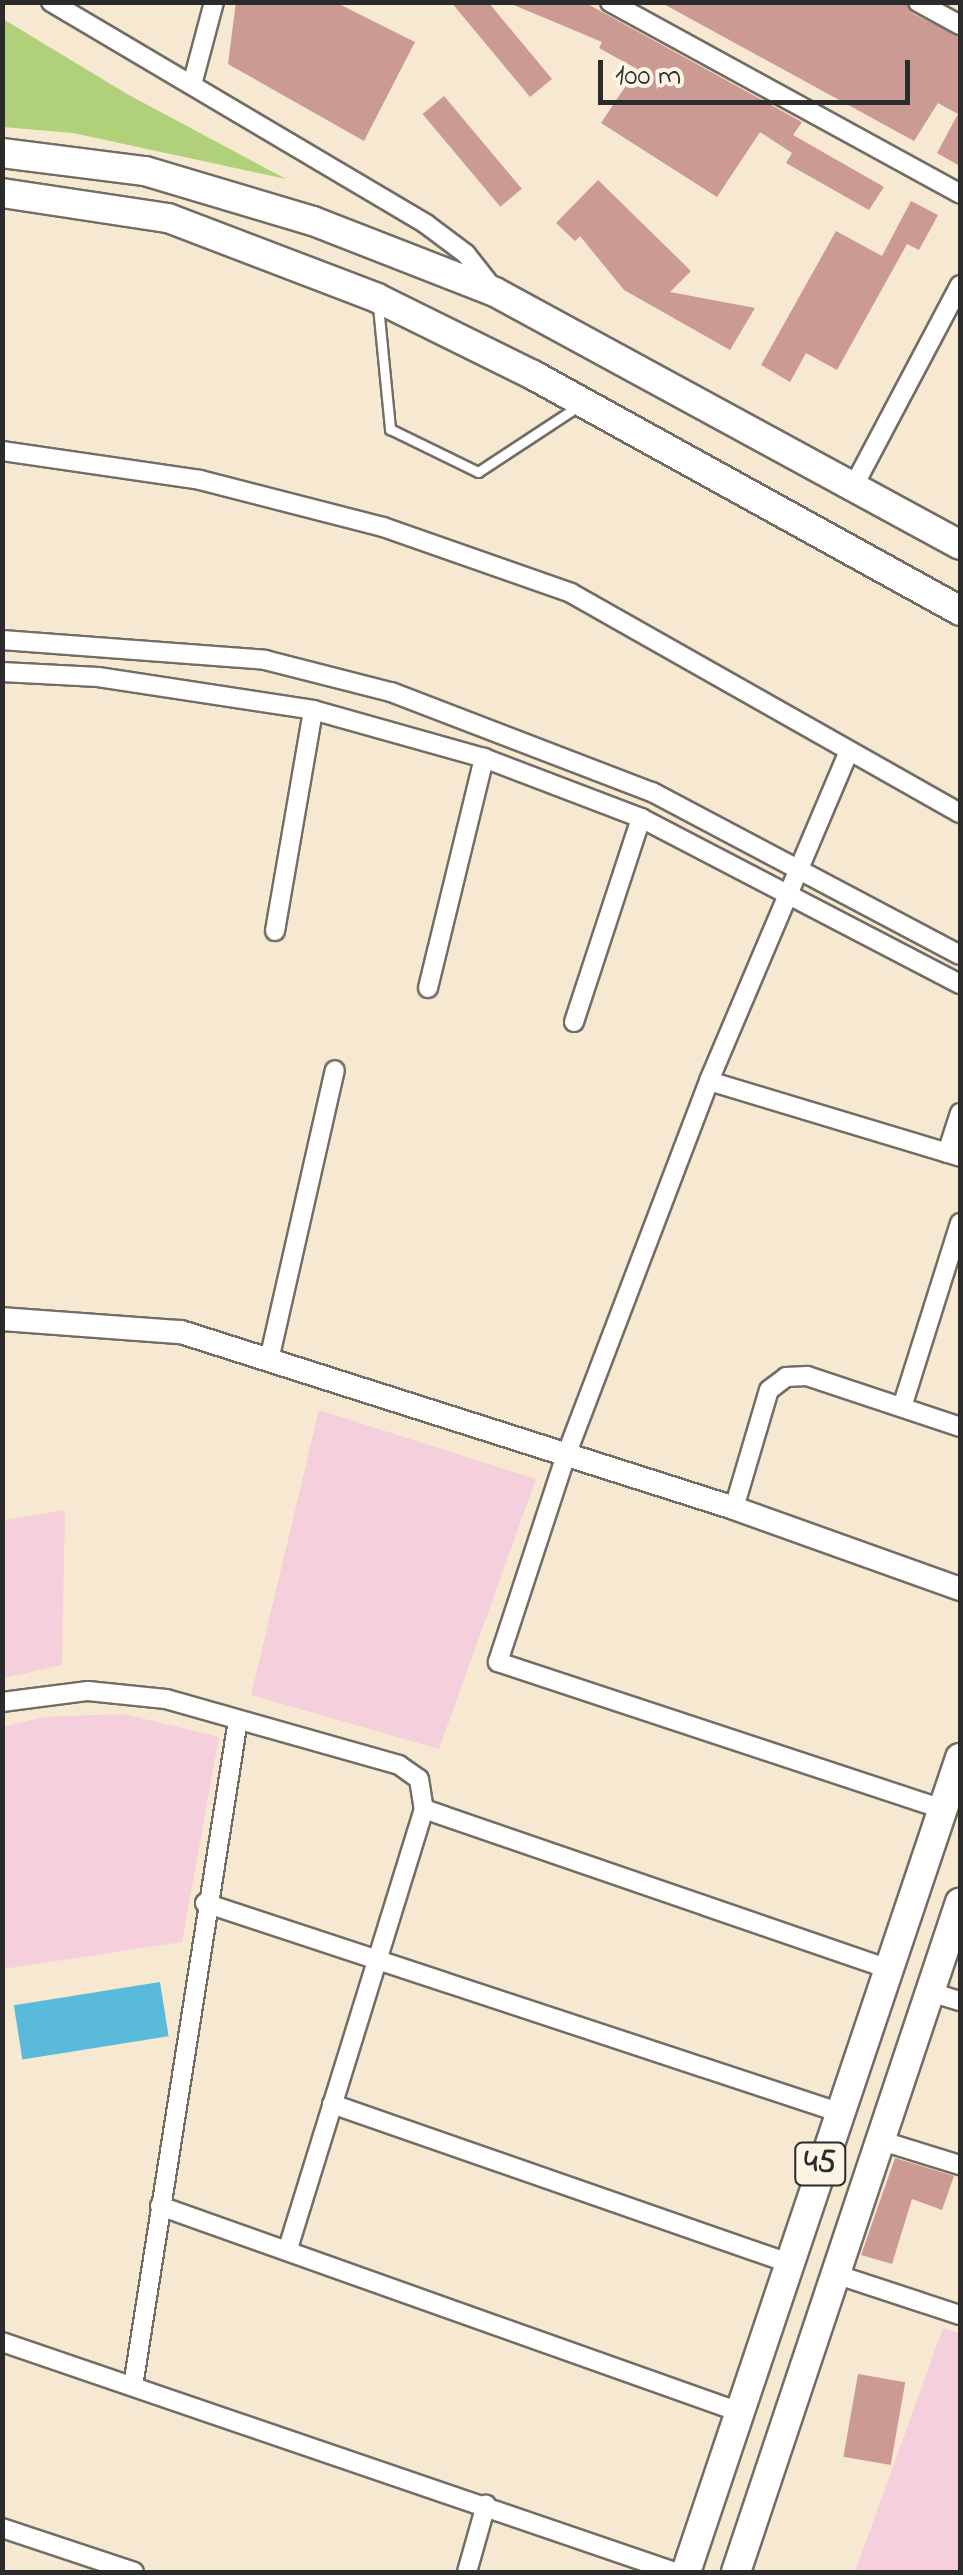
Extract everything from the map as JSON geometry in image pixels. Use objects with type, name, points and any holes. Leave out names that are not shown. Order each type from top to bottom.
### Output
[{"type":"main road","points":[[2,153],[145,171],[313,221],[495,292],[774,441],[850,491],[960,545]]},
{"type":"main road","points":[[2,192],[168,218],[377,298],[583,403],[960,612]]},
{"type":"main road","name":"45","points":[[686,2572],[808,2200],[960,1758]]},
{"type":"main road","name":"45","points":[[736,2572],[960,1902]]},
{"type":"main road","points":[[808,2200],[856,2210]]},
{"type":"street","points":[[51,2],[193,82],[426,224],[466,254],[495,292]]},
{"type":"street","points":[[193,82],[214,2]]},
{"type":"street","points":[[610,2],[960,194]]},
{"type":"street","points":[[918,2],[960,25]]},
{"type":"street","points":[[850,491],[960,285]]},
{"type":"street","points":[[2,451],[200,480],[383,528],[571,593],[960,813]]},
{"type":"street","points":[[2,640],[265,660],[390,692],[652,792],[960,955]]},
{"type":"street","points":[[2,672],[98,676],[313,710],[484,758],[641,818],[792,892],[960,984]]},
{"type":"street","points":[[275,931],[313,710]]},
{"type":"street","points":[[849,751],[709,1081],[566,1455],[498,1662],[942,1809]]},
{"type":"street","points":[[428,988],[484,758]]},
{"type":"street","points":[[574,1022],[641,818]]},
{"type":"street","points":[[270,1360],[335,1070]]},
{"type":"street","points":[[709,1081],[954,1155],[960,1114]]},
{"type":"street","points":[[902,1407],[960,1223]]},
{"type":"street","points":[[2,1320],[182,1332],[734,1508],[960,1588]]},
{"type":"street","points":[[734,1508],[769,1390],[786,1377],[807,1376],[960,1426]]},
{"type":"street","points":[[2,1702],[88,1691],[166,1699],[399,1765],[419,1779],[424,1809],[288,2249]]},
{"type":"street","points":[[133,2386],[204,1903],[238,1720]]},
{"type":"street","points":[[424,1809],[887,1968]]},
{"type":"street","points":[[204,1903],[838,2112]]},
{"type":"street","points":[[930,1992],[960,2002]]},
{"type":"street","points":[[332,2104],[788,2263]]},
{"type":"street","points":[[879,2140],[960,2165]]},
{"type":"street","points":[[160,2206],[739,2412]]},
{"type":"street","points":[[835,2274],[960,2315]]},
{"type":"street","points":[[2,2342],[486,2504],[675,2572]]},
{"type":"street","points":[[466,2572],[486,2504]]},
{"type":"street","points":[[2,2528],[134,2572]]},
{"type":"lane","points":[[377,298],[390,429],[478,472],[583,403]]},
{"type":"shaded area","points":[[319,1410],[536,1479],[439,1749],[251,1695]]},
{"type":"shaded area","points":[[65,1510],[62,1665],[3,1678],[3,1520]]},
{"type":"shaded area","points":[[124,1714],[219,1737],[182,1942],[3,1969],[3,1727],[44,1717]]},
{"type":"shaded area","points":[[943,2328],[960,2333],[960,2572],[855,2572]]},
{"type":"green space","points":[[3,19],[127,94],[286,179],[73,133],[3,127]]},
{"type":"water","points":[[160,1982],[169,2036],[22,2059],[14,2005]]},
{"type":"building","points":[[236,2],[335,2],[415,42],[364,141],[228,64]]},
{"type":"building","points":[[451,2],[488,2],[552,79],[530,97]]},
{"type":"building","points":[[584,2],[802,122],[793,135],[884,187],[869,210],[786,163],[792,153],[760,132],[717,197],[601,123],[637,69],[599,48],[602,42],[509,3]]},
{"type":"building","points":[[660,2],[906,2],[912,13],[960,37],[960,166],[937,153],[958,114],[938,103],[914,141]]},
{"type":"building","points":[[444,96],[522,189],[500,207],[423,114]]},
{"type":"building","points":[[598,180],[691,271],[670,292],[755,308],[730,350],[624,290],[580,236],[575,241],[556,223]]},
{"type":"building","points":[[911,201],[938,215],[919,250],[907,244],[837,370],[806,353],[790,382],[761,365],[836,231],[882,256]]},
{"type":"building","points":[[895,2158],[954,2176],[942,2210],[912,2199],[892,2264],[861,2255]]},
{"type":"building","points":[[858,2374],[905,2382],[891,2465],[843,2457]]}]
